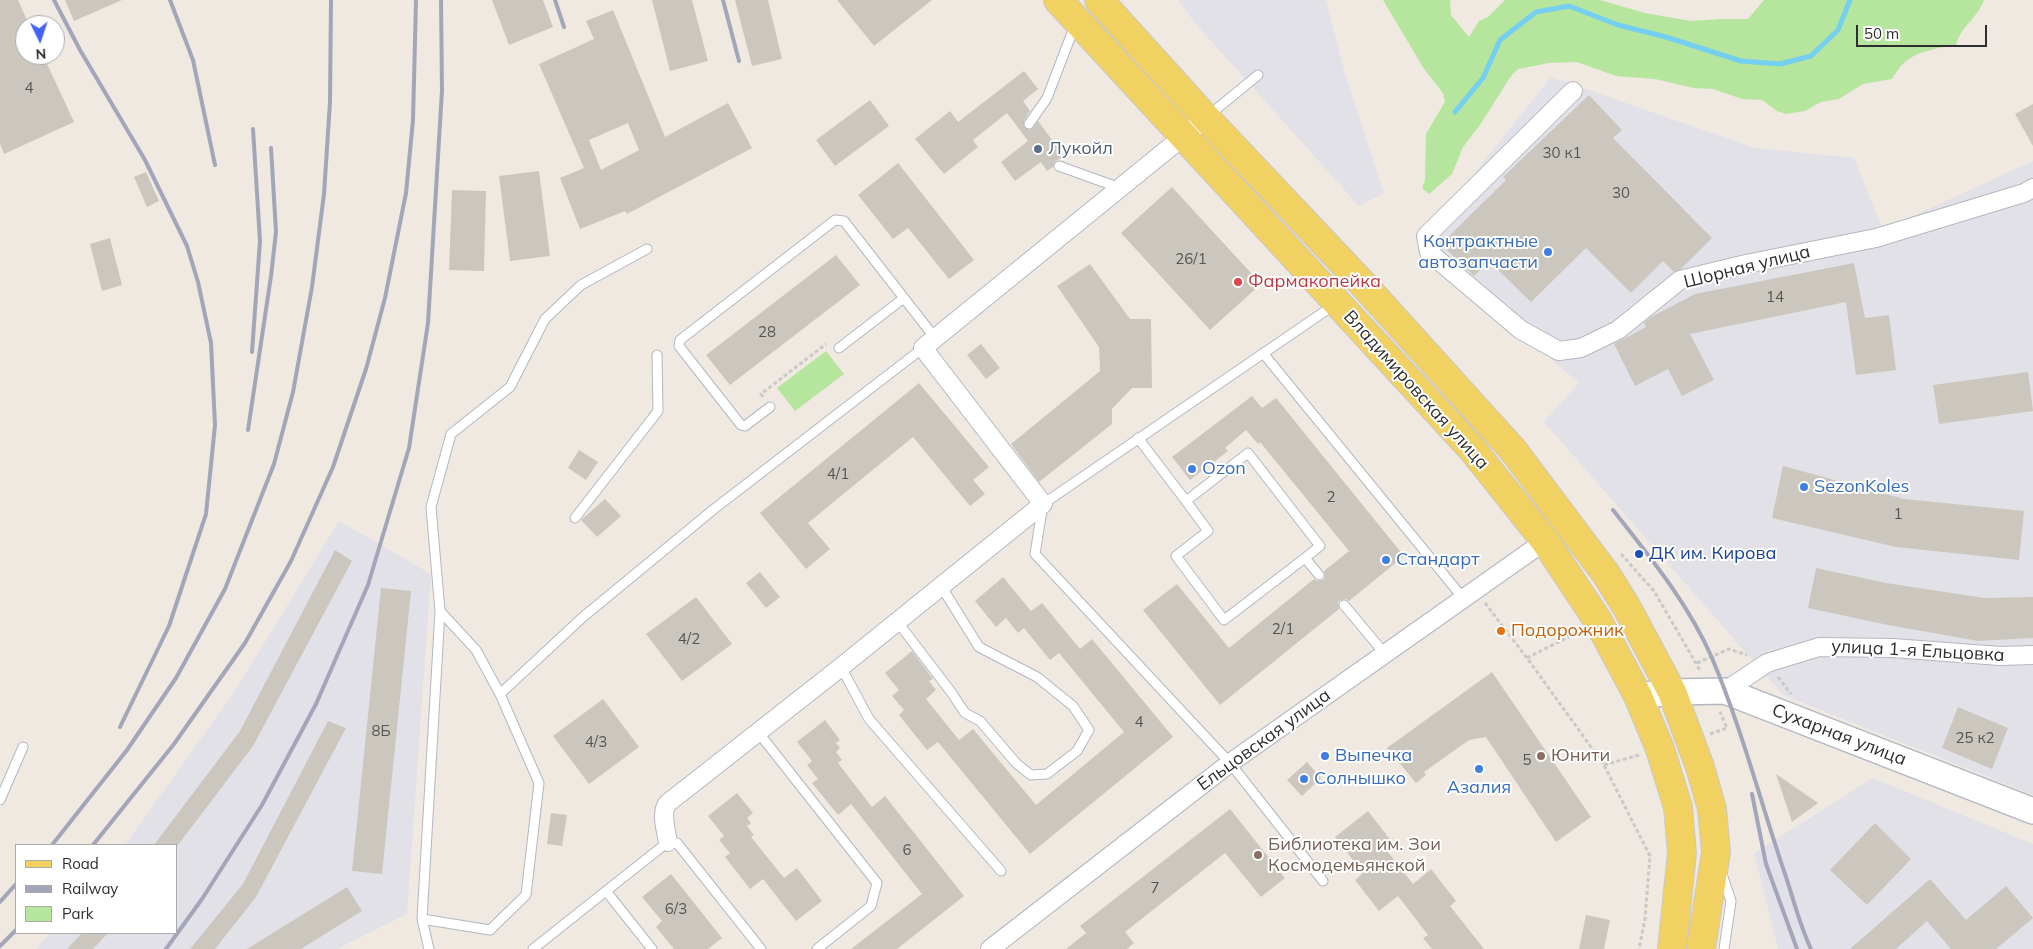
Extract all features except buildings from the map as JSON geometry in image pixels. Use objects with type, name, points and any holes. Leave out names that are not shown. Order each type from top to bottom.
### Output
[{"type":"main road","name":"Владимировская улица","points":[[1058,0],[1472,450],[1545,540],[1598,621],[1638,696],[1660,749],[1678,807],[1682,853],[1672,949]]},
{"type":"main road","name":"Владимировская улица","points":[[1100,0],[1206,118],[1361,282],[1513,450],[1606,574],[1626,606],[1672,692],[1700,767],[1712,810],[1716,852],[1701,949]]},
{"type":"street","name":"Шорная улица","points":[[1573,91],[1426,236],[1429,252],[1444,266],[1521,330],[1559,350],[1581,348],[1618,330],[1680,280],[1746,264],[1876,238],[2024,193],[2033,188]]},
{"type":"street","points":[[668,842],[664,807],[842,667],[1042,504],[929,343],[1206,118]]},
{"type":"street","name":"Ельцовская улица","points":[[990,949],[1230,763],[1545,540]]},
{"type":"street","name":"улица 1-я Ельцовка","points":[[1725,691],[1767,662],[1819,646],[1893,648],[2000,656],[2033,655]]},
{"type":"street","name":"Сухарная улица","points":[[1638,696],[1672,692],[1725,691],[2033,811]]},
{"type":"lane","points":[[1029,124],[1047,98],[1077,20]]},
{"type":"lane","points":[[1206,118],[1258,75]]},
{"type":"lane","points":[[1059,166],[1120,188]]},
{"type":"lane","points":[[500,694],[583,617],[714,509],[929,343],[904,298],[844,221],[840,219],[835,220],[680,340],[680,346],[741,425],[745,426],[770,407]]},
{"type":"lane","points":[[429,949],[422,919],[440,611],[431,507],[450,434],[510,388],[545,319],[581,285],[647,248]]},
{"type":"lane","points":[[839,348],[904,298]]},
{"type":"lane","points":[[1323,881],[1230,763],[1034,554],[1042,504],[1337,303]]},
{"type":"lane","points":[[1263,353],[1463,598]]},
{"type":"lane","points":[[575,518],[658,411],[657,355]]},
{"type":"lane","points":[[1138,438],[1208,532],[1176,556],[1224,620],[1320,546],[1248,453],[1186,501]]},
{"type":"lane","points":[[1306,558],[1319,575]]},
{"type":"lane","points":[[897,621],[965,713],[980,721],[1016,764],[1031,774],[1047,774],[1077,751],[1089,730],[1073,706],[1037,677],[979,647],[941,586]]},
{"type":"lane","points":[[1344,605],[1385,654]]},
{"type":"lane","points":[[422,919],[490,930],[526,895],[539,783],[500,694],[476,650],[440,611]]},
{"type":"lane","points":[[842,667],[869,719],[1001,871]]},
{"type":"lane","points":[[758,732],[877,883],[871,906],[817,949]]},
{"type":"lane","points":[[0,800],[23,746]]},
{"type":"lane","points":[[533,949],[668,842],[677,843],[756,947]]},
{"type":"lane","points":[[1716,852],[1731,901],[1724,949]]},
{"type":"lane","points":[[606,891],[649,948]]},
{"type":"path","points":[[770,407],[761,394],[832,340],[839,348]]},
{"type":"path","points":[[1527,658],[1604,765],[1650,856],[1645,919],[1639,949]]},
{"type":"shaded area","points":[[1178,0],[1326,0],[1346,77],[1384,193],[1359,206],[1195,23]]},
{"type":"shaded area","points":[[1551,77],[1755,148],[1854,158],[1883,230],[2033,161],[2033,795],[1783,695],[1544,422],[1579,383],[1418,244]]},
{"type":"shaded area","points":[[339,521],[431,574],[407,914],[337,949],[36,949],[49,934],[178,934],[178,844],[126,844],[235,691]]},
{"type":"shaded area","points":[[1873,778],[2033,844],[2033,949],[1778,949],[1754,853]]},
{"type":"green space","points":[[1383,0],[1450,0],[1451,15],[1469,37],[1479,21],[1488,17],[1505,0],[1600,0],[1645,13],[1691,21],[1748,19],[1764,0],[1984,0],[1978,12],[1961,33],[1956,45],[1928,51],[1909,59],[1892,79],[1863,84],[1839,99],[1821,102],[1805,111],[1786,114],[1777,111],[1762,100],[1742,99],[1713,89],[1694,88],[1655,79],[1616,76],[1577,62],[1549,63],[1518,69],[1511,76],[1480,125],[1463,147],[1452,174],[1429,194],[1422,188],[1425,180],[1426,134],[1445,102],[1443,93],[1424,69]]},
{"type":"green space","points":[[826,351],[844,374],[795,411],[777,388]]},
{"type":"waterway","points":[[1455,112],[1483,78],[1500,40],[1536,12],[1569,6],[1618,25],[1666,37],[1741,61],[1780,64],[1811,56],[1838,30],[1850,0]]},
{"type":"railway","points":[[54,0],[80,50],[145,160],[187,246],[198,282],[211,343],[215,425],[206,514],[169,626],[120,727]]},
{"type":"railway","points":[[170,0],[193,60],[215,165]]},
{"type":"railway","points":[[53,844],[127,750],[176,678],[225,589],[274,464],[293,392],[312,287],[324,194],[330,102],[331,0]]},
{"type":"railway","points":[[94,844],[174,744],[245,643],[291,561],[333,467],[366,369],[385,298],[406,193],[413,120],[416,0]]},
{"type":"railway","points":[[178,932],[202,899],[262,805],[316,704],[368,585],[409,448],[428,323],[442,90],[441,0]]},
{"type":"railway","points":[[555,0],[564,27]]},
{"type":"railway","points":[[723,0],[739,61]]},
{"type":"railway","points":[[252,352],[260,241],[253,129]]},
{"type":"railway","points":[[248,430],[276,232],[271,148]]},
{"type":"railway","points":[[1613,510],[1680,599],[1712,658],[1742,739],[1797,913],[1811,949]]},
{"type":"railway","points":[[1752,794],[1766,864],[1797,949]]},
{"type":"railway","points":[[0,902],[15,885]]},
{"type":"railway","points":[[0,946],[15,931]]},
{"type":"railway","points":[[166,949],[177,934]]},
{"type":"place","name":"Лукойл","points":[[1038,149]]},
{"type":"place","name":"Контрактные автозапчасти","points":[[1548,252]]},
{"type":"place","name":"Фармакопейка","points":[[1238,282]]},
{"type":"place","name":"Ozon","points":[[1192,469]]},
{"type":"place","name":"SezonKoles","points":[[1804,487]]},
{"type":"place","name":"ДК им. Кирова","points":[[1639,554]]},
{"type":"place","name":"Стандарт","points":[[1386,560]]},
{"type":"place","name":"Подорожник","points":[[1501,631]]},
{"type":"place","name":"Выпечка","points":[[1325,756]]},
{"type":"place","name":"Юнити","points":[[1541,756]]},
{"type":"place","name":"Азалия","points":[[1479,769]]},
{"type":"place","name":"Солнышко","points":[[1304,779]]},
{"type":"place","name":"Библиотека им. Зои Космодемьянской","points":[[1258,855]]}]
